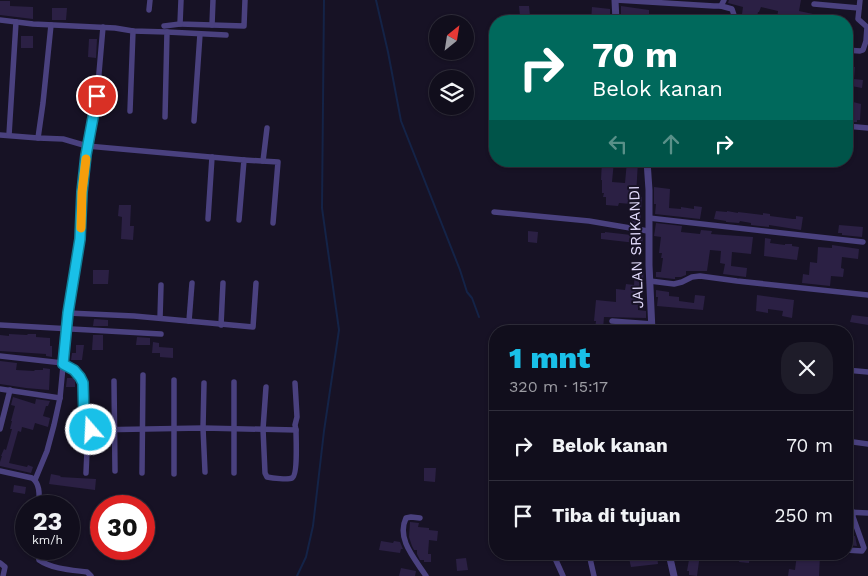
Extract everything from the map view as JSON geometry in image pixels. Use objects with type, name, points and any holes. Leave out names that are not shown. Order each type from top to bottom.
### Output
[{"type":"street","points":[[150,0],[150,10]]},
{"type":"street","points":[[180,24],[181,0]]},
{"type":"street","points":[[212,25],[213,0]]},
{"type":"street","points":[[164,26],[180,24],[244,26],[244,0]]},
{"type":"street","points":[[616,15],[615,0],[695,6],[722,3],[732,9],[734,15]]},
{"type":"street","points":[[853,50],[860,51],[865,48],[867,27],[858,19],[860,0]]},
{"type":"street","points":[[814,4],[859,8]]},
{"type":"street","points":[[0,20],[103,27],[133,31],[226,35]]},
{"type":"street","points":[[9,135],[16,22]]},
{"type":"street","points":[[38,138],[51,24]]},
{"type":"street","points":[[35,480],[47,451],[60,398],[68,313],[80,239],[82,192],[97,96],[103,27]]},
{"type":"street","points":[[130,111],[133,31]]},
{"type":"street","points":[[165,117],[167,32]]},
{"type":"street","points":[[194,121],[200,34]]},
{"type":"street","points":[[853,127],[868,128]]},
{"type":"street","points":[[263,161],[267,128]]},
{"type":"street","points":[[0,135],[63,139],[88,146],[278,162],[273,223]]},
{"type":"street","points":[[208,219],[212,157]]},
{"type":"street","points":[[239,220],[244,160]]},
{"type":"street","name":"JALAN SRIKANDI","points":[[647,167],[652,325]]},
{"type":"street","points":[[494,212],[592,222],[648,231]]},
{"type":"street","points":[[649,218],[863,242]]},
{"type":"street","points":[[650,281],[674,284],[700,276],[868,295]]},
{"type":"street","points":[[189,321],[192,283]]},
{"type":"street","points":[[222,324],[223,283]]},
{"type":"street","points":[[68,313],[160,318],[254,327],[256,283]]},
{"type":"street","points":[[160,318],[161,285]]},
{"type":"street","points":[[612,321],[635,325]]},
{"type":"street","points":[[0,325],[161,334]]},
{"type":"street","points":[[0,356],[63,364],[74,370],[80,377],[83,383],[84,419],[88,428],[86,473]]},
{"type":"street","points":[[853,371],[868,372]]},
{"type":"street","points":[[142,473],[144,375]]},
{"type":"street","points":[[174,380],[174,474]]},
{"type":"street","points":[[114,381],[115,471]]},
{"type":"street","points":[[234,382],[234,473]]},
{"type":"street","points":[[204,383],[203,428],[205,472]]},
{"type":"street","points":[[266,387],[263,430],[266,475],[271,478],[288,479],[292,478],[296,472],[295,425],[297,417],[295,383]]},
{"type":"street","points":[[0,389],[60,398]]},
{"type":"street","points":[[0,429],[10,390]]},
{"type":"street","points":[[88,428],[104,430],[203,428],[296,430]]},
{"type":"street","points":[[853,442],[868,444]]},
{"type":"street","points":[[0,471],[32,478],[38,486],[38,495]]},
{"type":"street","points":[[853,512],[868,513]]},
{"type":"street","points":[[853,517],[864,548],[862,550],[853,550]]},
{"type":"street","points":[[420,518],[406,518],[404,537],[410,554],[426,576]]},
{"type":"street","points":[[39,560],[57,567],[87,572],[91,576]]},
{"type":"street","points":[[556,560],[563,576]]},
{"type":"street","points":[[590,560],[594,576]]},
{"type":"street","points":[[670,560],[674,576]]},
{"type":"street","points":[[0,563],[5,566],[2,576]]},
{"type":"building","points":[[729,0],[801,0],[799,11],[813,14],[778,15],[778,11],[761,7],[757,15],[742,15],[743,7],[728,3]]},
{"type":"building","points":[[0,1],[10,1],[10,6],[33,7],[33,19],[0,15]]},
{"type":"building","points":[[519,6],[529,6],[530,15],[520,15]]},
{"type":"building","points":[[621,6],[649,10],[649,15],[621,15]]},
{"type":"building","points":[[592,7],[610,9],[610,15],[591,15]]},
{"type":"building","points":[[52,8],[67,8],[66,20],[52,20]]},
{"type":"building","points":[[21,36],[33,36],[33,48],[21,48]]},
{"type":"building","points":[[89,39],[97,39],[96,58],[88,57]]},
{"type":"building","points":[[853,67],[855,67],[854,79],[863,80],[862,88],[853,86]]},
{"type":"building","points":[[853,102],[861,104],[860,120],[857,120],[857,122],[853,122]]},
{"type":"building","points":[[602,167],[613,167],[612,182],[625,183],[626,167],[638,167],[636,196],[642,197],[640,225],[631,223],[632,204],[606,205],[606,197],[603,197],[604,193],[602,193]]},
{"type":"building","points":[[654,187],[670,189],[669,208],[694,209],[694,206],[702,207],[700,219],[655,214]]},
{"type":"building","points":[[119,205],[131,205],[130,226],[134,226],[133,240],[121,239],[122,217],[118,216]]},
{"type":"building","points":[[716,211],[763,215],[763,213],[770,214],[770,216],[793,219],[796,219],[796,216],[803,217],[801,230],[769,225],[769,227],[751,225],[751,223],[740,221],[739,223],[726,222],[714,219]]},
{"type":"building","points":[[656,223],[682,226],[681,232],[700,234],[701,230],[712,231],[711,234],[753,237],[751,254],[732,252],[731,266],[747,268],[746,277],[723,274],[725,264],[720,263],[721,251],[710,250],[707,271],[686,271],[686,275],[675,277],[675,279],[656,277],[656,272],[661,272],[663,258],[661,258],[662,253],[659,253],[661,237],[654,236]]},
{"type":"building","points":[[839,225],[863,227],[862,237],[838,233]]},
{"type":"building","points":[[528,231],[538,232],[537,243],[528,242]]},
{"type":"building","points":[[601,233],[631,235],[631,233],[640,234],[640,237],[643,237],[641,255],[635,255],[636,243],[601,239]]},
{"type":"building","points":[[765,238],[771,239],[770,243],[792,244],[792,246],[799,247],[797,260],[764,256]]},
{"type":"building","points":[[832,245],[859,249],[858,259],[842,257],[841,268],[844,269],[843,277],[831,276],[830,286],[802,283],[803,274],[809,275],[810,262],[817,263],[818,247],[832,248]]},
{"type":"building","points":[[93,270],[109,270],[108,284],[93,284]]},
{"type":"building","points":[[635,271],[644,271],[638,310],[646,311],[646,318],[604,317],[603,325],[596,325],[596,321],[594,321],[596,300],[616,302],[616,289],[625,290],[626,284],[634,285]]},
{"type":"building","points":[[656,290],[669,292],[669,296],[679,297],[679,301],[694,303],[695,295],[705,296],[703,310],[657,306],[658,297],[656,297]]},
{"type":"building","points":[[757,295],[794,300],[792,318],[782,316],[783,311],[768,309],[768,313],[756,311]]},
{"type":"building","points":[[852,315],[868,317],[868,325],[850,322]]},
{"type":"building","points":[[94,319],[108,320],[108,326],[93,326]]},
{"type":"building","points":[[9,334],[36,334],[36,337],[50,338],[52,357],[46,356],[46,354],[0,351],[0,335],[9,336]]},
{"type":"building","points":[[93,335],[103,335],[103,350],[92,350]]},
{"type":"building","points":[[137,337],[150,338],[150,345],[136,345]]},
{"type":"building","points":[[153,342],[159,343],[159,347],[173,348],[173,358],[160,357],[160,353],[152,353]]},
{"type":"building","points":[[76,345],[84,345],[82,360],[71,360],[72,353],[76,353]]},
{"type":"building","points":[[0,361],[17,363],[16,370],[34,371],[43,370],[43,368],[50,369],[49,390],[0,384]]},
{"type":"building","points":[[67,378],[75,378],[75,387],[66,387]]},
{"type":"building","points":[[13,397],[35,404],[36,399],[50,401],[48,406],[46,406],[43,416],[50,418],[48,427],[35,423],[33,430],[22,427],[21,432],[18,431],[9,463],[33,467],[31,473],[0,466],[1,456],[4,449],[6,450],[12,429],[10,429],[11,421],[15,406],[11,405]]},
{"type":"building","points":[[424,468],[436,468],[435,482],[424,481]]},
{"type":"building","points":[[51,474],[60,477],[96,479],[95,490],[49,484]]},
{"type":"building","points":[[14,485],[26,487],[25,494],[13,492]]},
{"type":"building","points":[[410,522],[419,523],[418,527],[438,531],[437,541],[429,540],[428,554],[431,554],[431,562],[420,560],[417,550],[414,550],[409,537]]},
{"type":"building","points":[[853,536],[855,536],[857,546],[853,546]]},
{"type":"building","points":[[381,541],[400,542],[403,549],[401,549],[400,553],[379,550]]},
{"type":"building","points":[[466,558],[468,570],[457,571],[456,559]]},
{"type":"building","points":[[629,560],[658,560],[658,564],[631,567]]},
{"type":"building","points":[[689,560],[699,560],[697,576],[689,575],[689,571],[687,571]]},
{"type":"building","points":[[739,560],[749,560],[749,563],[739,562]]},
{"type":"building","points":[[796,560],[820,560],[819,576],[788,576],[789,569],[795,570]]},
{"type":"building","points":[[401,568],[416,571],[415,576],[399,576]]},
{"type":"waterway","points":[[297,576],[306,557],[313,526],[324,431],[339,330],[322,208],[324,0]]},
{"type":"waterway","points":[[376,0],[401,121],[467,292],[472,298],[479,317]]},
{"type":"slow traffic","points":[[81,228],[82,192],[86,159]]},
{"type":"route","points":[[91,430],[86,426],[84,419],[83,383],[74,370],[63,364],[68,313],[82,224],[82,192],[86,155],[97,96]]}]
